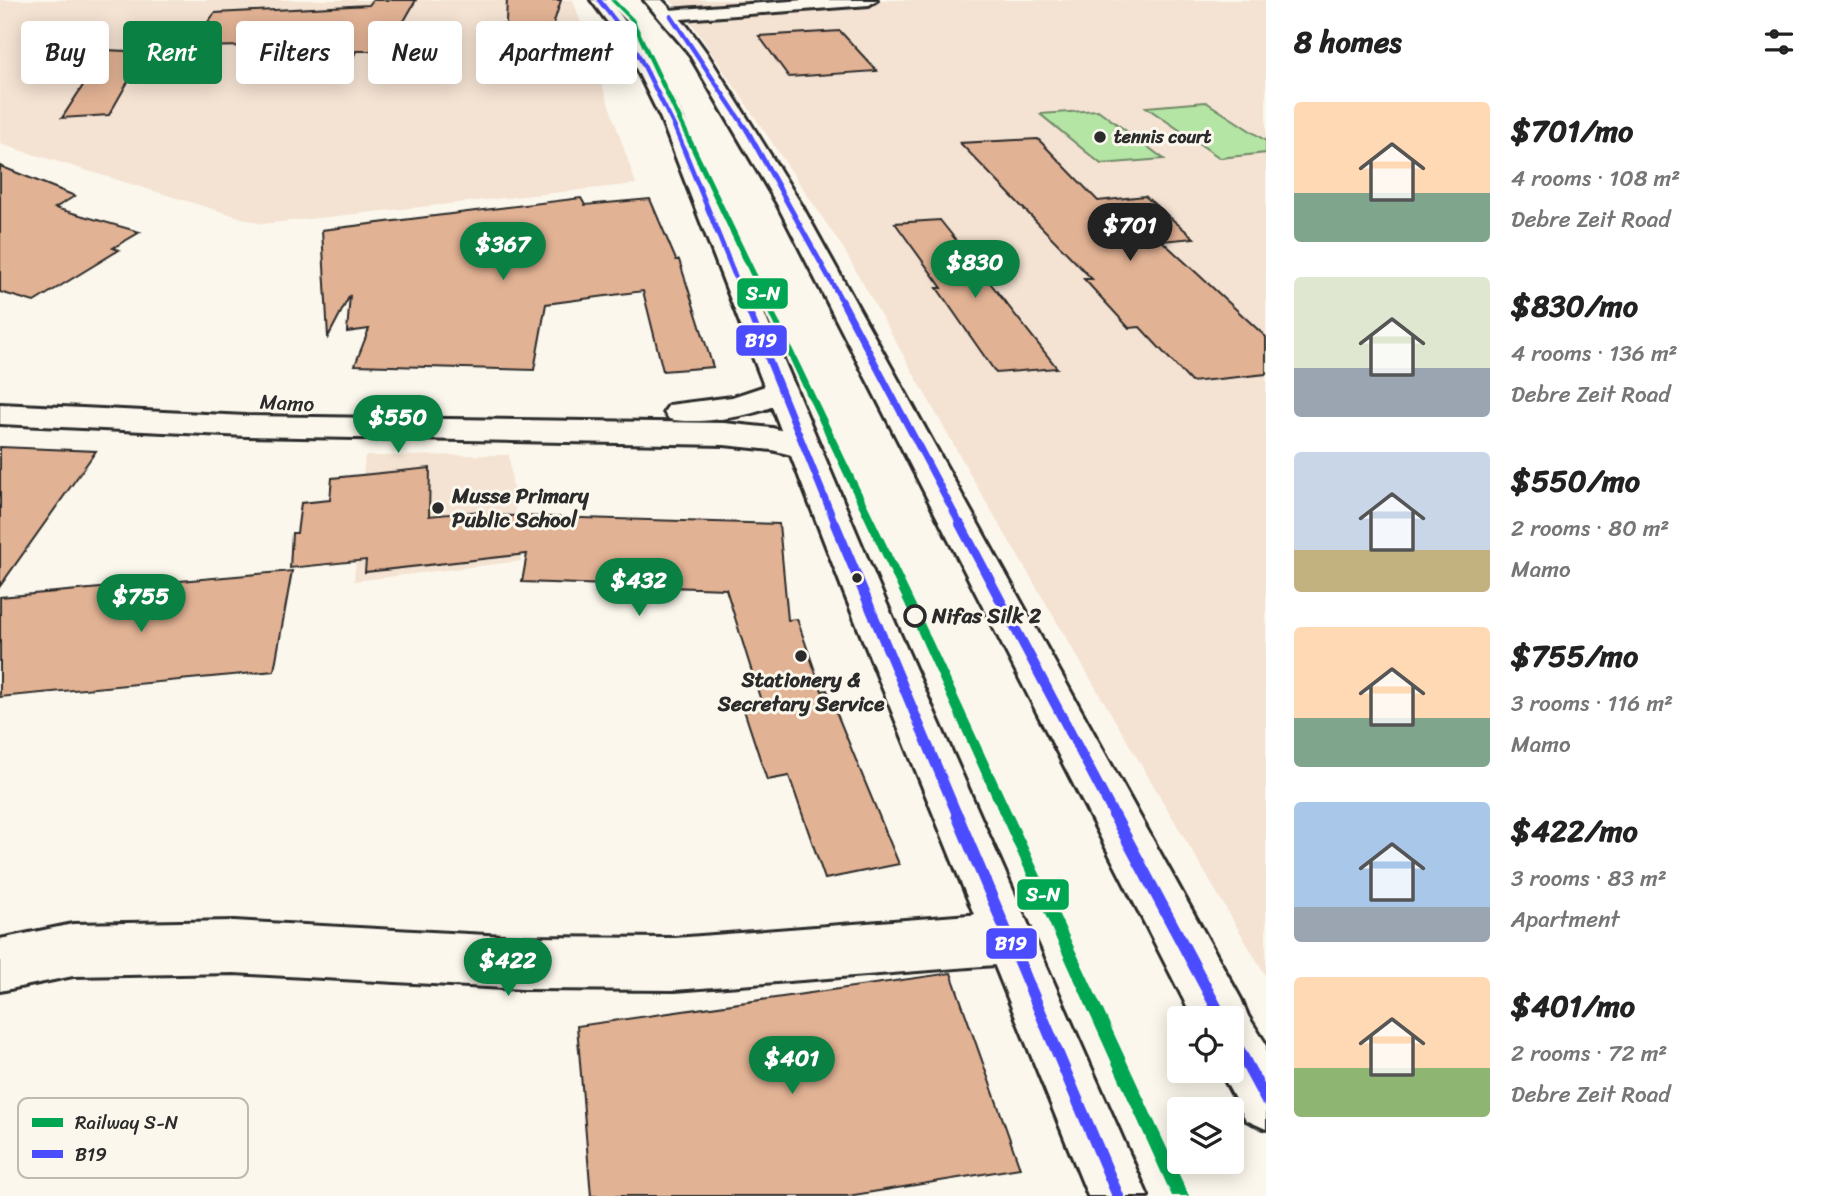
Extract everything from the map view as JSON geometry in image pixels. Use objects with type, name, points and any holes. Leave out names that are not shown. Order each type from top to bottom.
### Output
[{"type":"main road","points":[[599,0],[621,24],[635,46],[677,132],[946,797],[1118,1196]]},
{"type":"main road","points":[[661,7],[869,0]]},
{"type":"main road","points":[[661,7],[731,104],[810,242],[930,463],[1108,808],[1215,1006]]},
{"type":"main road","name":"Mamo","points":[[0,391],[253,414],[708,412],[755,402],[780,391]]},
{"type":"main road","points":[[0,414],[253,414],[724,434],[772,439],[803,447]]},
{"type":"main road","points":[[0,965],[73,950],[234,947],[524,963],[676,964],[1008,938]]},
{"type":"main road","points":[[1244,1059],[1266,1100]]},
{"type":"shaded area","points":[[0,0],[573,0],[580,21],[476,21],[476,84],[602,84],[636,184],[262,224],[0,144]]},
{"type":"shaded area","points":[[670,0],[1266,0],[1266,976],[982,495],[843,248],[687,16]]},
{"type":"shaded area","name":"Musse Primary Public School","points":[[509,455],[521,561],[354,581],[365,456]]},
{"type":"green space","points":[[1206,102],[1266,141],[1266,153],[1220,158],[1146,107]]},
{"type":"green space","name":"tennis court","points":[[1098,110],[1164,159],[1101,164],[1040,114]]},
{"type":"building","points":[[373,0],[416,0],[404,21],[368,21],[368,51],[356,51],[354,55],[354,21],[236,21],[236,46],[222,46],[222,21],[209,21],[215,13],[369,5]]},
{"type":"building","points":[[507,0],[561,0],[554,21],[506,21]]},
{"type":"building","points":[[840,31],[877,71],[789,77],[759,36]]},
{"type":"building","points":[[109,50],[123,51],[123,84],[127,84],[109,115],[62,118],[84,84],[109,84]]},
{"type":"building","points":[[1038,139],[1098,201],[1145,196],[1194,238],[1162,241],[1266,337],[1266,374],[1191,382],[1140,327],[1129,328],[1084,279],[1092,279],[960,143]]},
{"type":"building","points":[[0,166],[75,196],[55,208],[140,232],[113,248],[119,250],[34,302],[0,292]]},
{"type":"building","points":[[581,198],[585,205],[650,199],[676,260],[679,260],[713,367],[663,371],[643,291],[546,304],[534,370],[355,365],[369,329],[347,332],[350,295],[328,337],[322,230]]},
{"type":"building","points":[[940,220],[1057,368],[996,373],[937,288],[942,288],[895,223]]},
{"type":"building","points":[[0,447],[96,451],[0,586]]},
{"type":"building","points":[[430,468],[429,516],[481,511],[481,515],[779,524],[788,620],[797,619],[822,691],[827,690],[899,864],[825,879],[789,776],[767,780],[742,704],[761,701],[726,589],[522,582],[527,554],[365,572],[366,560],[290,568],[292,533],[297,533],[301,503],[330,500],[332,478]]},
{"type":"building","points":[[292,571],[274,671],[0,697],[0,597]]},
{"type":"building","points":[[951,973],[1020,1168],[848,1196],[591,1196],[577,1026]]},
{"type":"rail line","name":"S-N","points":[[612,0],[632,19],[911,606],[1181,1196]]},
{"type":"transit line","name":"B19","points":[[599,0],[633,44],[672,119],[863,593],[1118,1196]]},
{"type":"transit line","name":"B19","points":[[671,16],[733,106],[788,200],[1216,1006]]},
{"type":"transit line","name":"B19","points":[[1244,1059],[1266,1100]]},
{"type":"place","name":"tennis court","points":[[1100,137]]},
{"type":"place","name":"Musse Primary Public School","points":[[438,508]]},
{"type":"place","name":"Nifas Silk 2","points":[[915,616]]},
{"type":"place","name":"Stationery & Secretary Service","points":[[801,656]]}]
